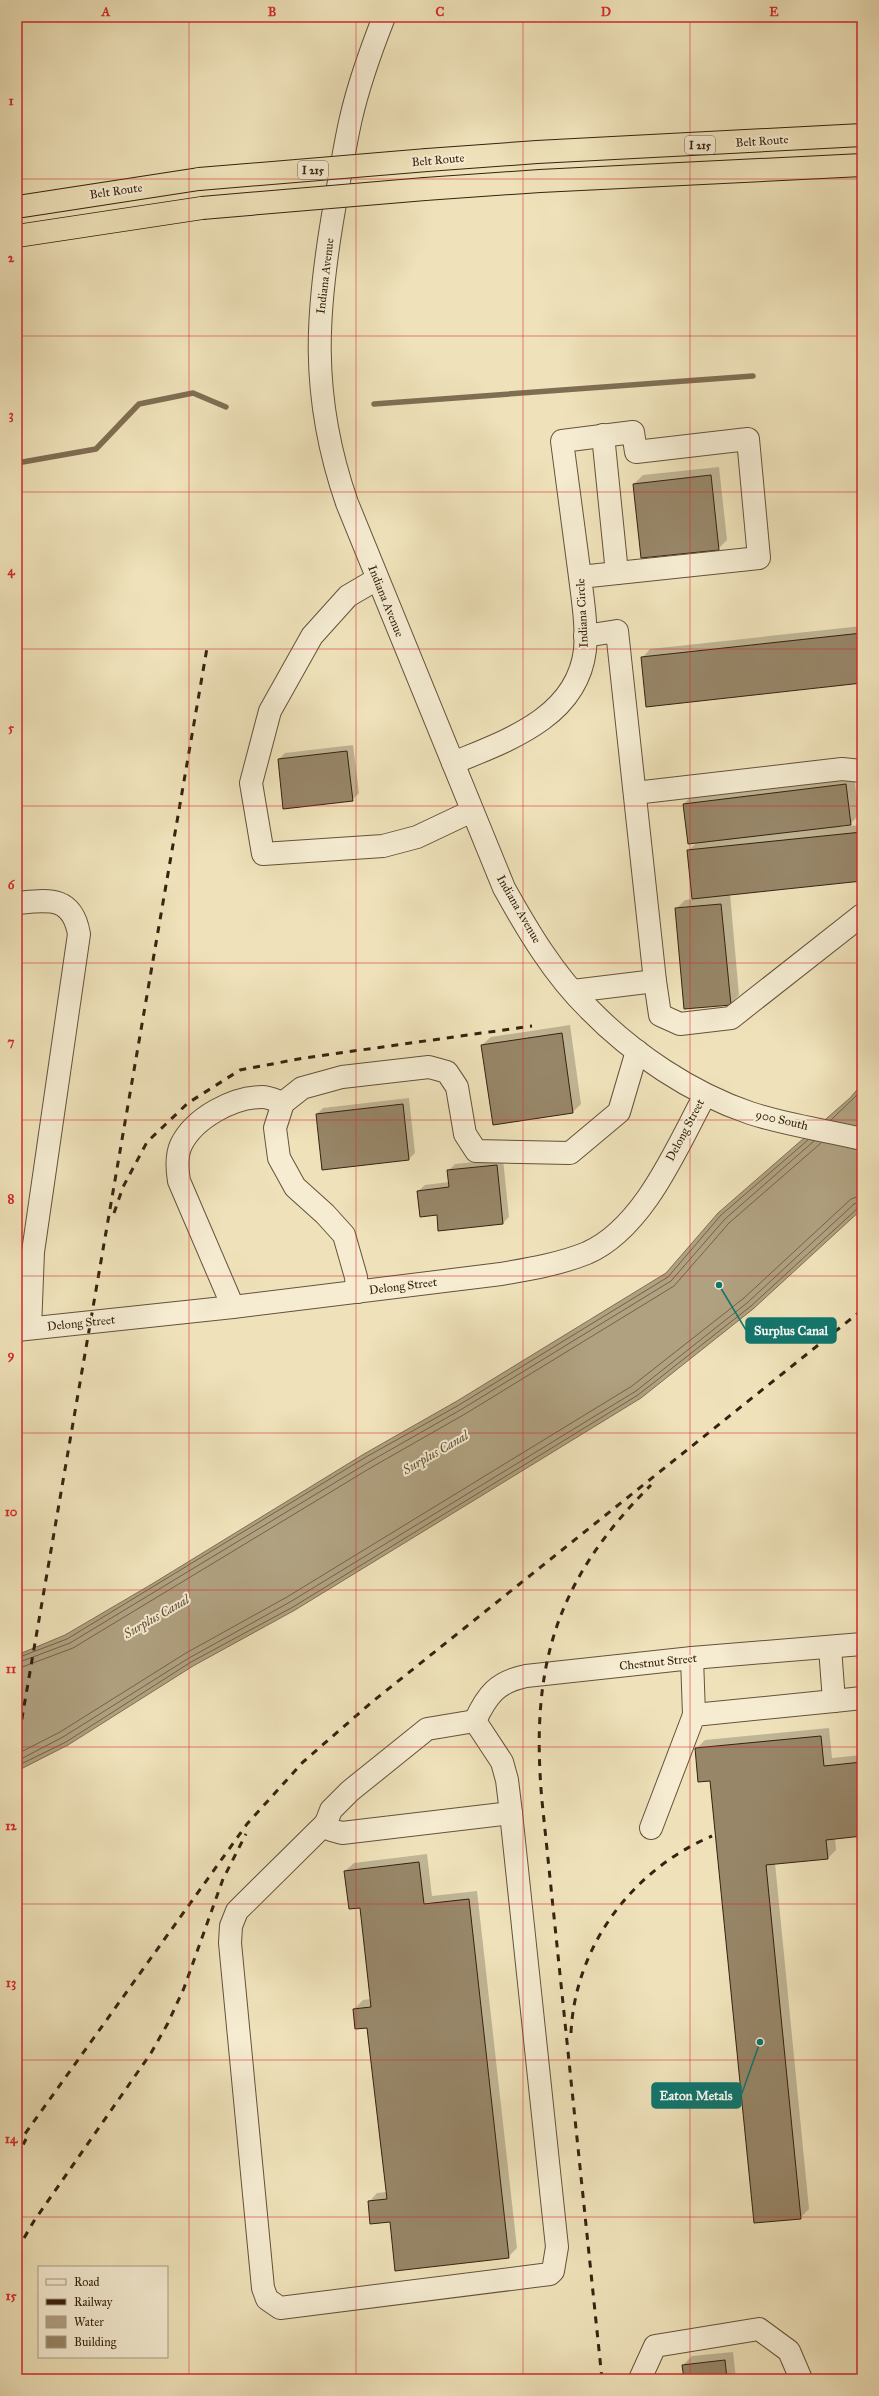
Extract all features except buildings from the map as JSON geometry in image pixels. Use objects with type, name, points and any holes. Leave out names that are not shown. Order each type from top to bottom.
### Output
[{"type":"highway","name":"Belt Route","points":[[17,207],[199,179],[537,152],[862,135]]},
{"type":"highway","points":[[17,236],[202,208],[425,189],[540,181],[862,166]]},
{"type":"street","name":"Indiana Avenue","points":[[384,17],[368,58],[351,118],[323,271],[320,319],[321,390],[330,450],[347,503],[472,811],[508,895],[527,930],[588,1009],[637,1051],[705,1095]]},
{"type":"street","points":[[580,577],[759,558],[748,439],[636,452],[633,432],[603,435],[617,573]]},
{"type":"street","name":"Indiana Circle","points":[[453,763],[519,734],[546,718],[568,694],[578,673],[585,651],[585,636],[580,577],[562,441],[603,435]]},
{"type":"street","points":[[377,579],[348,596],[312,636],[270,711],[251,783],[263,854],[383,846],[417,837],[472,811]]},
{"type":"street","points":[[585,636],[617,631],[660,1015],[680,1024],[731,1018],[862,915]]},
{"type":"street","points":[[634,793],[842,769],[862,771]]},
{"type":"street","points":[[17,903],[54,900],[68,908],[77,920],[79,934],[33,1252],[24,1329]]},
{"type":"street","points":[[574,991],[655,981]]},
{"type":"street","points":[[357,1292],[356,1278],[344,1235],[325,1214],[295,1187],[279,1158],[275,1128],[283,1103],[302,1088],[342,1077],[429,1067],[447,1072],[457,1087],[465,1134],[476,1151],[570,1153],[619,1112],[637,1051]]},
{"type":"street","name":"Delong Street","points":[[24,1329],[233,1307],[540,1267],[587,1252],[612,1238],[632,1219],[656,1183],[705,1095]]},
{"type":"street","name":"900 South","points":[[705,1095],[751,1113],[862,1139]]},
{"type":"street","points":[[233,1307],[179,1181],[177,1165],[181,1145],[192,1128],[215,1112],[242,1099],[264,1097],[283,1103]]},
{"type":"street","name":"Chestnut Street","points":[[475,1721],[483,1702],[491,1693],[502,1684],[514,1679],[692,1658],[830,1648],[862,1644]]},
{"type":"street","points":[[830,1648],[834,1701]]},
{"type":"street","points":[[651,1828],[694,1715],[692,1658]]},
{"type":"street","points":[[694,1715],[862,1698]]},
{"type":"street","points":[[475,1721],[502,1762],[507,1780],[511,1813],[557,2247],[553,2271],[550,2274],[280,2308],[267,2299],[263,2288],[231,1951],[231,1926],[237,1910],[326,1823],[331,1810],[350,1791],[427,1729],[475,1721]]},
{"type":"street","points":[[326,1823],[331,1830],[342,1833],[511,1813]]},
{"type":"street","points":[[640,2379],[655,2346],[759,2329],[789,2350],[802,2379]]},
{"type":"water","points":[[862,1084],[862,1209],[753,1309],[641,1398],[295,1610],[193,1666],[68,1745],[17,1771],[17,1655],[65,1635],[152,1584],[364,1454],[457,1401],[666,1273],[718,1213],[850,1098]]},
{"type":"waterway","points":[[374,404],[753,376]]},
{"type":"waterway","points":[[17,463],[96,449],[139,404],[193,393],[226,407]]},
{"type":"railway","points":[[17,1747],[207,648]]},
{"type":"railway","points":[[114,1213],[123,1187],[147,1142],[188,1103],[240,1070],[304,1058],[532,1026]]},
{"type":"railway","points":[[17,2145],[247,1824],[303,1762],[372,1702],[862,1310]]},
{"type":"railway","points":[[602,2379],[542,1801],[539,1753],[540,1709],[546,1667],[556,1629],[571,1592],[592,1556],[618,1521],[651,1485]]},
{"type":"railway","points":[[17,2250],[34,2221],[151,2053],[168,2023],[184,1988],[223,1879],[246,1834]]},
{"type":"railway","points":[[571,2033],[575,2001],[583,1970],[596,1941],[613,1915],[633,1890],[657,1869],[683,1851],[712,1836]]},
{"type":"railway","points":[[17,2157],[26,2139]]},
{"type":"place","name":"Surplus Canal","points":[[719,1285]]},
{"type":"place","name":"Eaton Metals","points":[[760,2042]]}]
